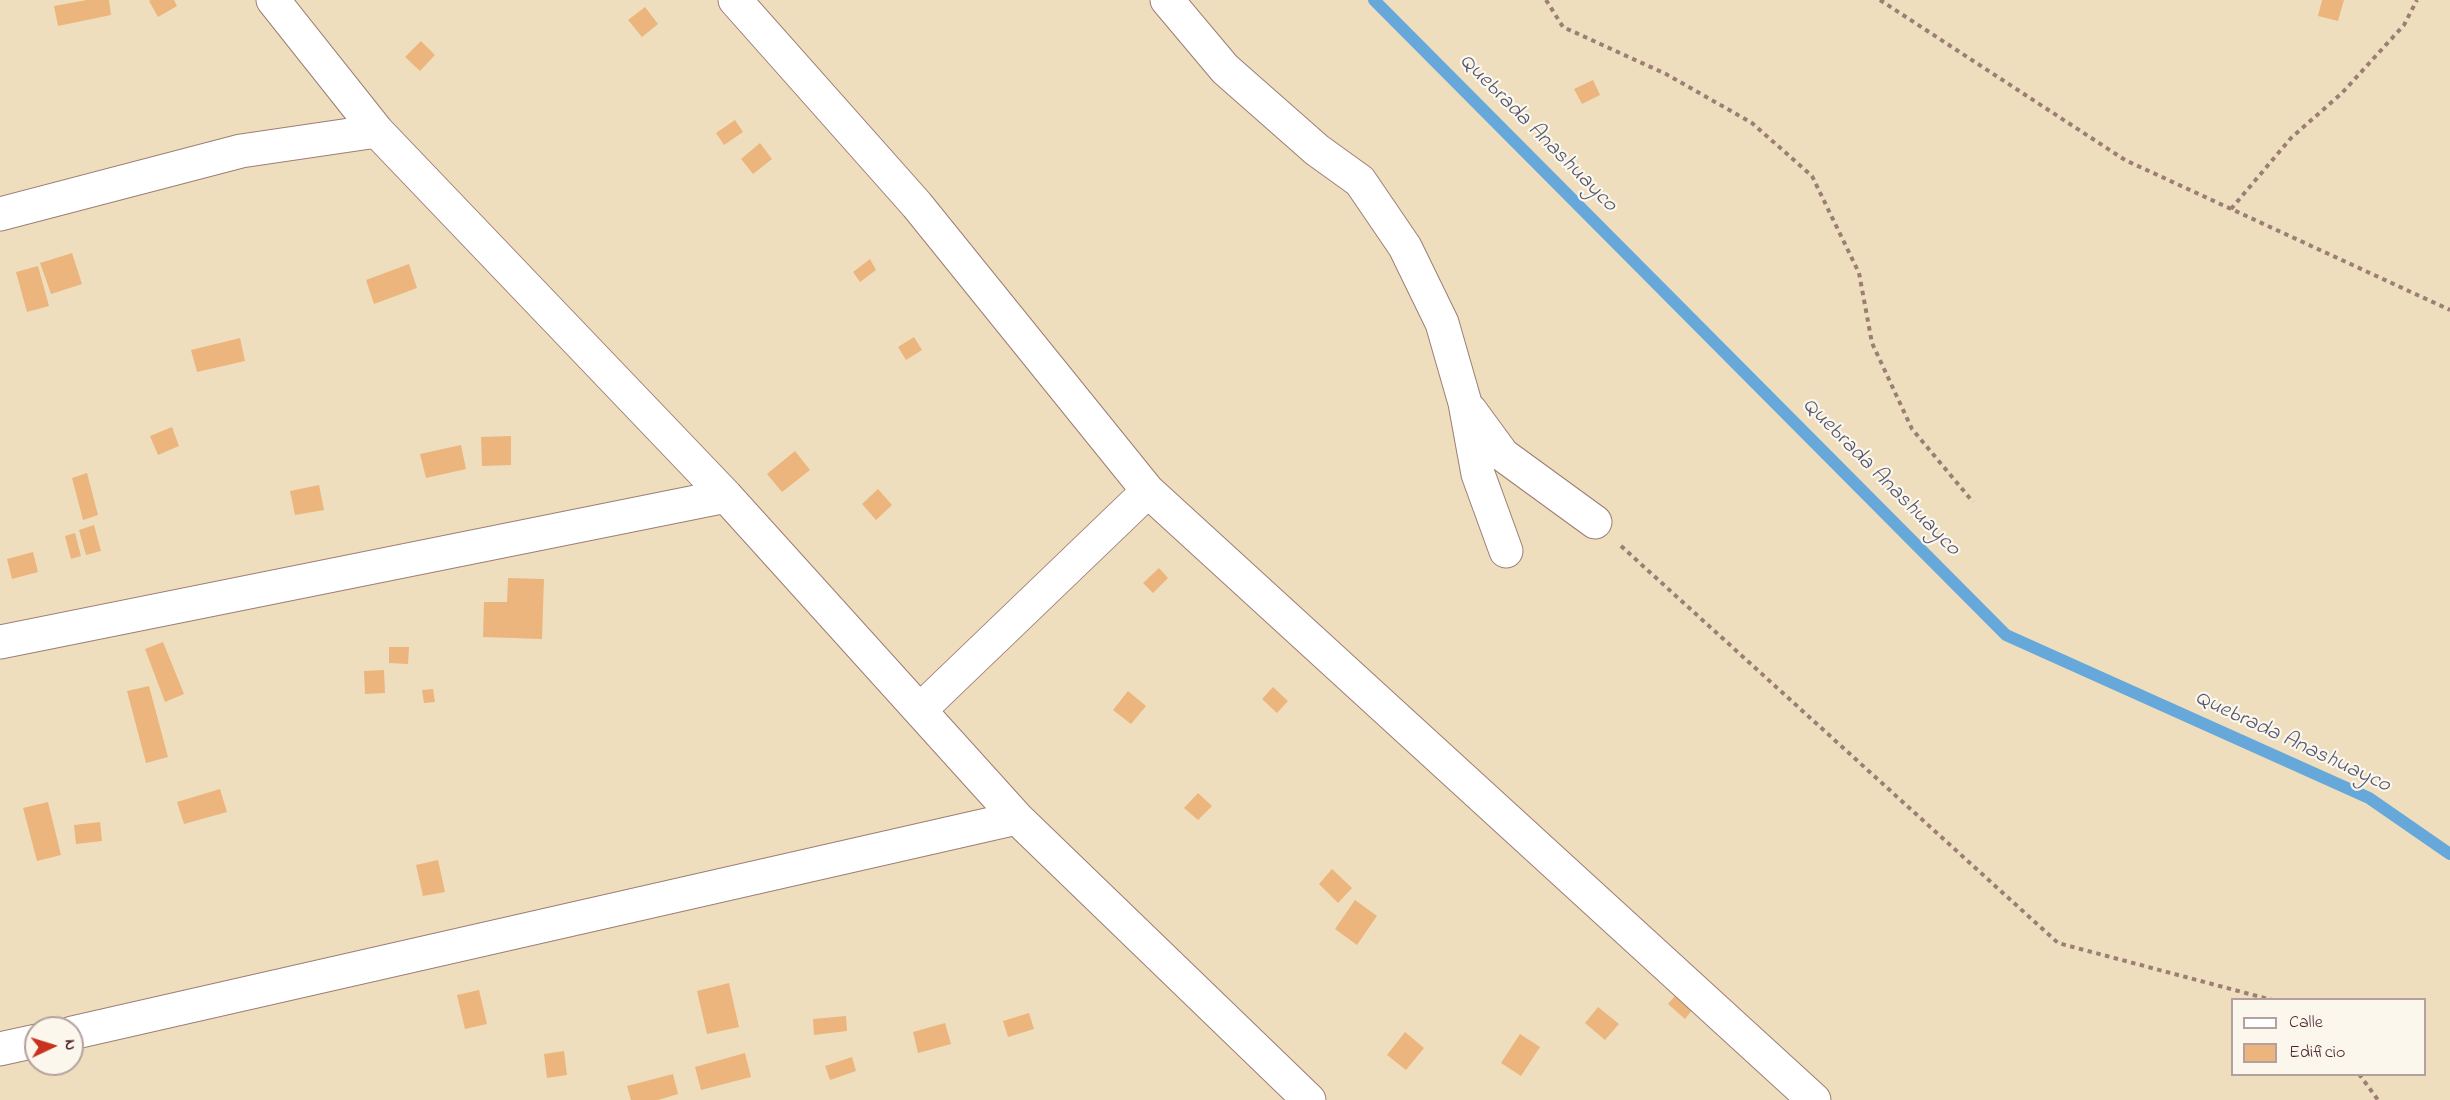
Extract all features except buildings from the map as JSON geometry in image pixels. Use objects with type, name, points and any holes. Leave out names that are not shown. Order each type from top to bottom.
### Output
[{"type":"street","points":[[273,0],[377,131],[726,496],[1017,818],[1309,1100]]},
{"type":"street","points":[[735,0],[917,205],[1148,491],[1814,1100]]},
{"type":"street","points":[[1167,0],[1225,69],[1317,150],[1360,181],[1405,247],[1443,323],[1465,403],[1478,474],[1506,551]]},
{"type":"street","points":[[0,214],[241,151],[377,131]]},
{"type":"street","points":[[1465,403],[1503,455],[1595,522]]},
{"type":"street","points":[[920,710],[1148,491]]},
{"type":"street","points":[[0,642],[726,496]]},
{"type":"street","points":[[84,1030],[1017,818]]},
{"type":"street","points":[[0,1049],[24,1044]]},
{"type":"path","points":[[1546,0],[1563,27],[1666,74],[1752,123],[1812,176],[1859,273],[1872,343],[1912,429],[1973,502]]},
{"type":"path","points":[[1880,0],[2125,160],[2450,310]]},
{"type":"path","points":[[2231,209],[2291,138],[2342,93],[2404,25],[2417,0]]},
{"type":"path","points":[[1595,522],[2058,944],[2268,998]]},
{"type":"path","points":[[2360,1076],[2378,1100]]},
{"type":"waterway","name":"Quebrada Anashuayco","points":[[1374,0],[2006,635],[2369,798],[2450,854]]}]
